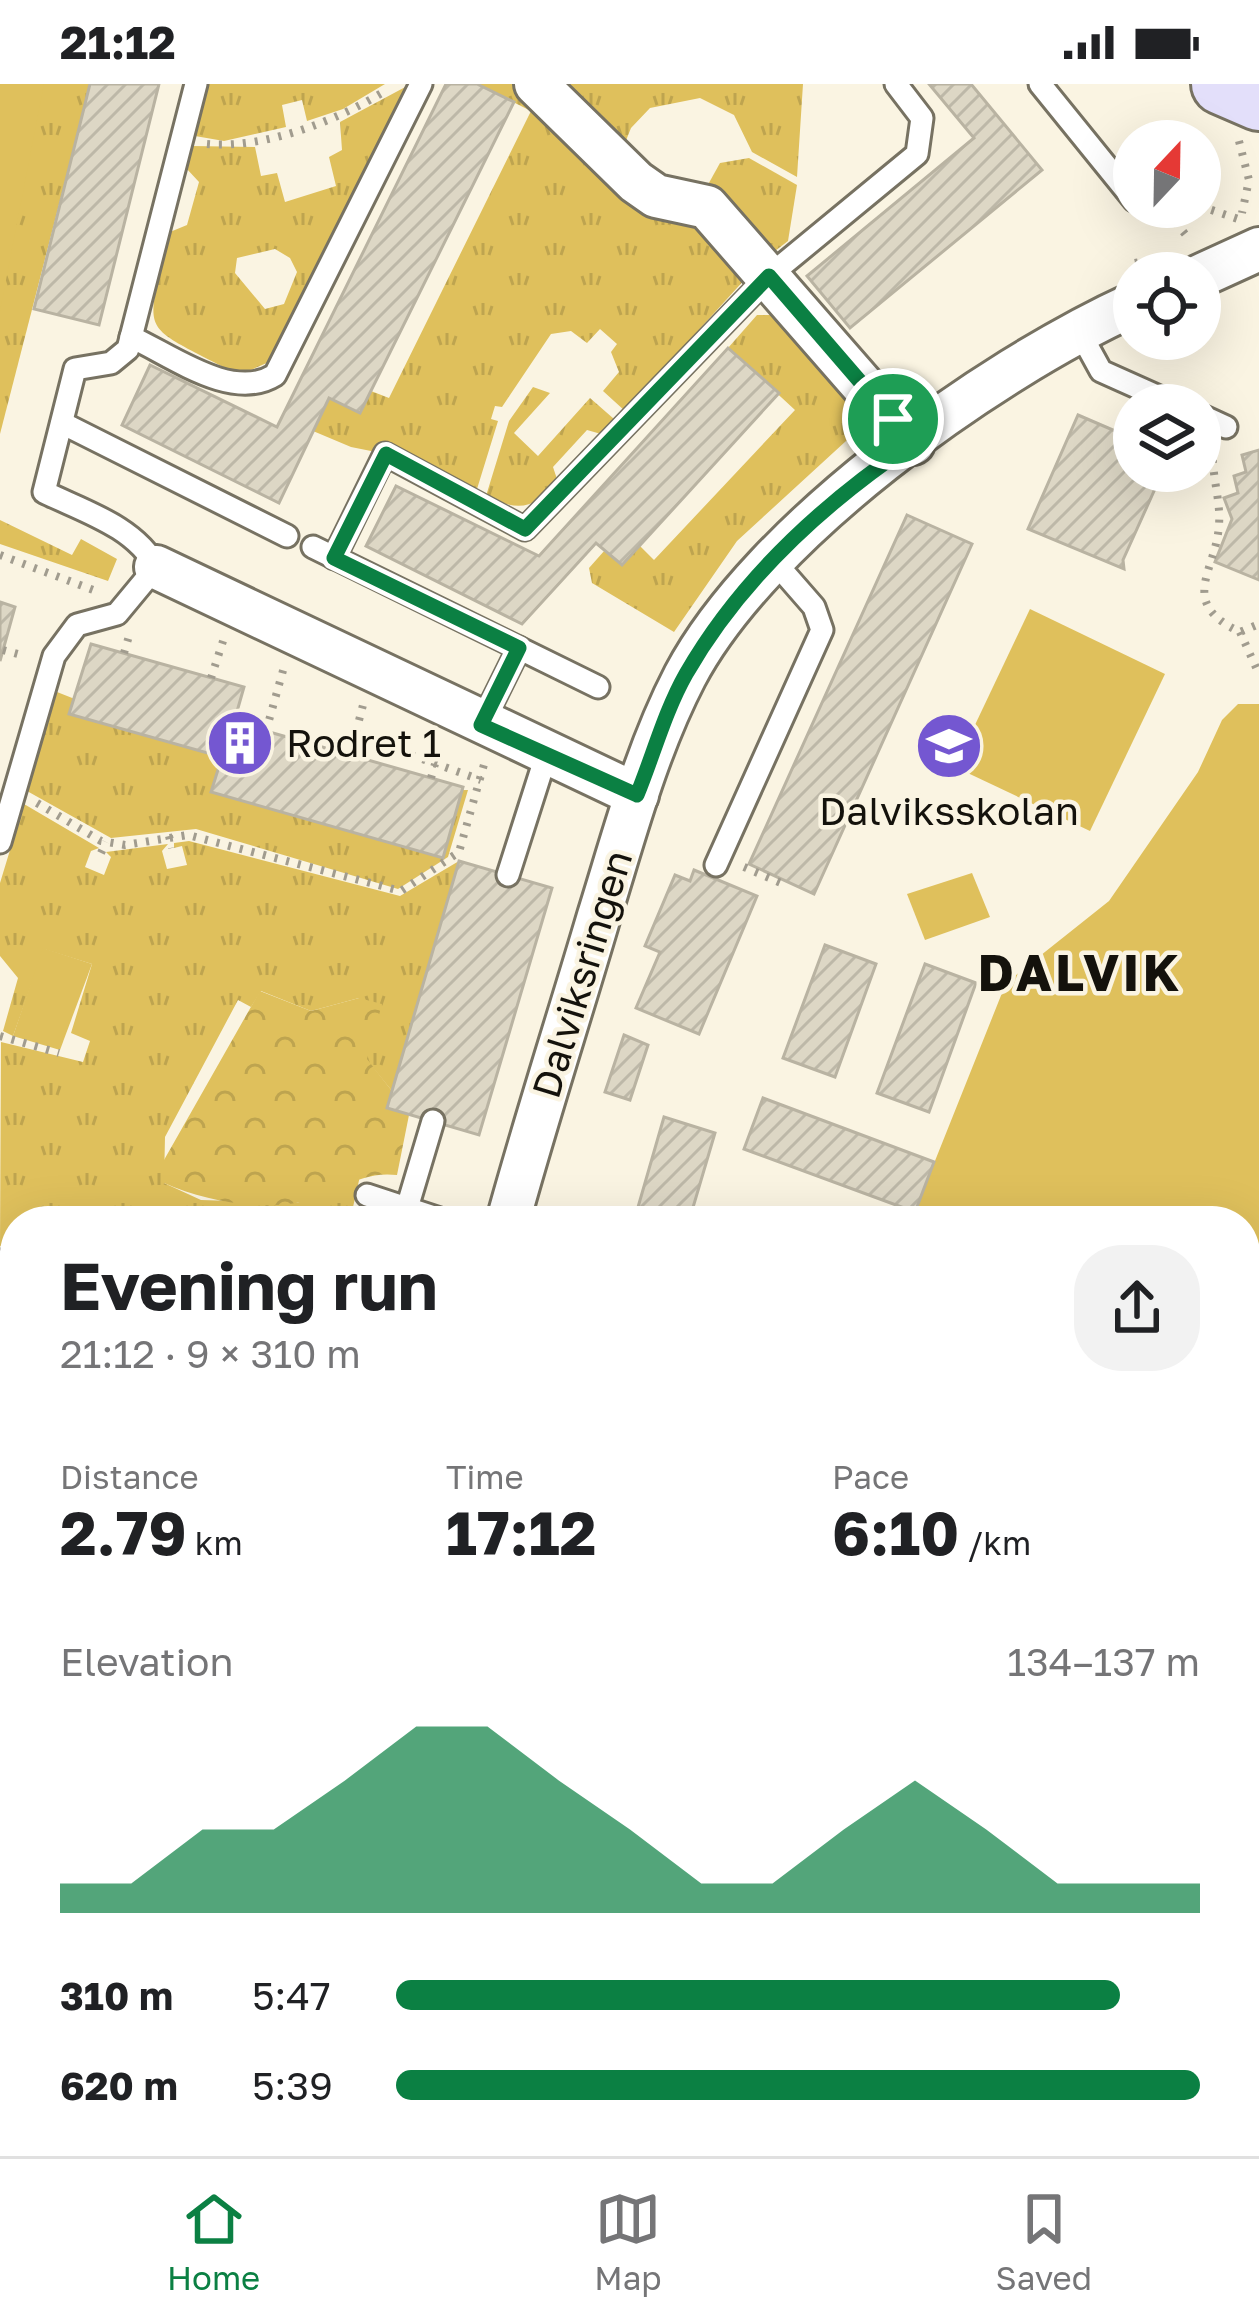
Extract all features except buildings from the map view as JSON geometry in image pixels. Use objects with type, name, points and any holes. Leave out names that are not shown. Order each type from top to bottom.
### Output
[{"type":"street","points":[[536,84],[635,182],[656,196],[706,207],[913,443]]},
{"type":"street","name":"Dalviksringen","points":[[513,1206],[637,795],[685,676],[754,577],[876,468],[976,393],[1113,314]]},
{"type":"street","points":[[156,567],[483,743],[546,756],[637,795]]},
{"type":"lane","points":[[0,842],[54,656],[65,636],[76,625],[118,614],[156,567],[147,550],[129,535],[44,492],[75,369],[122,357],[131,337],[196,84]]},
{"type":"lane","points":[[131,337],[235,385],[262,383],[275,375],[421,84]]},
{"type":"lane","points":[[334,558],[386,454],[525,529],[769,276],[917,154],[922,118],[896,84]]},
{"type":"lane","points":[[1040,84],[1113,169]]},
{"type":"lane","points":[[1078,331],[1101,370],[1131,384]]},
{"type":"lane","points":[[62,423],[287,536]]},
{"type":"lane","points":[[313,547],[598,687]]},
{"type":"lane","points":[[716,865],[822,630],[814,607],[773,560]]},
{"type":"lane","points":[[483,743],[519,648]]},
{"type":"lane","points":[[508,875],[546,756]]},
{"type":"lane","points":[[407,1206],[433,1121]]},
{"type":"lane","points":[[367,1195],[400,1206]]},
{"type":"path","points":[[182,140],[247,142],[328,120],[395,84]]},
{"type":"path","points":[[1182,228],[1223,250],[1249,180],[1236,104]]},
{"type":"path","points":[[1216,492],[1219,526],[1203,579],[1204,598],[1216,616],[1240,632],[1259,674]]},
{"type":"path","points":[[0,555],[99,592],[118,614]]},
{"type":"path","points":[[1240,632],[1259,624]]},
{"type":"path","points":[[211,678],[224,637]]},
{"type":"path","points":[[3,650],[32,658]]},
{"type":"path","points":[[266,731],[284,666]]},
{"type":"path","points":[[350,754],[364,704]]},
{"type":"path","points":[[355,736],[481,780]]},
{"type":"path","points":[[15,790],[106,842],[201,837],[401,891],[459,852],[481,780],[483,743]]},
{"type":"path","points":[[431,778],[435,764]]},
{"type":"path","points":[[169,836],[172,848]]},
{"type":"path","points":[[101,854],[106,842]]},
{"type":"path","points":[[757,872],[781,883]]},
{"type":"path","points":[[0,1036],[59,1053]]},
{"type":"green space","points":[[0,84],[90,84],[0,434]]},
{"type":"green space","points":[[0,84],[44,84],[0,311]]},
{"type":"green space","points":[[208,84],[385,84],[343,109],[307,121],[302,100],[282,105],[286,127],[224,141],[195,136]]},
{"type":"green space","points":[[477,84],[520,84],[648,206],[676,222],[694,224],[747,277],[625,411],[603,391],[619,372],[611,352],[617,344],[600,329],[587,343],[571,331],[551,334],[502,407],[495,406],[491,419],[498,421],[477,489],[401,457],[351,447],[313,431],[329,398],[360,413],[371,391],[389,398],[531,111]]},
{"type":"green space","points":[[547,84],[803,84],[797,177],[752,152],[734,115],[700,98],[650,108],[631,128],[619,158]]},
{"type":"green space","points":[[409,85],[269,362],[244,373],[233,372],[164,334],[153,310],[170,232],[187,225],[199,182],[186,168],[192,146],[255,147],[261,176],[277,173],[285,202],[336,186],[329,157],[342,150],[340,122]],"holes":[[[275,249],[290,258],[297,272],[284,304],[265,309],[235,273],[237,258]]]},
{"type":"green space","points":[[749,158],[797,185],[788,241],[766,258],[705,190],[720,163]]},
{"type":"green space","points":[[757,315],[777,315],[863,407],[858,430],[737,541],[674,632],[592,583],[589,568],[605,550],[639,545],[654,560],[795,410],[728,348]]},
{"type":"green space","points":[[533,387],[550,393],[514,433],[538,456],[590,398],[614,419],[601,434],[587,430],[553,467],[558,482],[542,498],[517,506],[486,496],[509,421]]},
{"type":"green space","points":[[0,520],[72,555],[81,539],[117,559],[108,581],[0,544]]},
{"type":"green space","points":[[1030,609],[1165,674],[1090,831],[955,767]]},
{"type":"green space","points":[[57,692],[222,757],[212,792],[468,790],[448,857],[398,889],[196,829],[111,838],[27,791]]},
{"type":"green space","points":[[1238,704],[1259,704],[1259,1206],[917,1206],[1006,983],[1109,901],[1198,772],[1222,720]]},
{"type":"green space","points":[[24,804],[99,848],[91,851],[85,867],[104,875],[111,857],[106,852],[168,844],[162,851],[167,869],[187,865],[182,846],[174,848],[174,843],[189,841],[400,896],[459,861],[392,1091],[366,1059],[359,998],[311,1011],[261,991],[251,1007],[238,1000],[165,1137],[164,1183],[201,1200],[297,1203],[360,1176],[353,1206],[0,1206],[1,1042],[83,1062],[90,1041],[71,1033],[92,964],[44,949],[13,1036],[3,1031],[18,978],[0,956],[0,883]]},
{"type":"green space","points":[[972,873],[990,917],[925,940],[907,894]]},
{"type":"green space","points":[[43,948],[92,964],[60,1050],[13,1036]]},
{"type":"green space","points":[[260,991],[311,1011],[359,998],[382,1004],[367,1059],[392,1091],[387,1108],[409,1115],[397,1175],[370,1176],[310,1200],[280,1205],[228,1202],[164,1183],[164,1160]]},
{"type":"place","name":"Rodret 1","points":[[240,743]]},
{"type":"place","name":"Dalviksskolan","points":[[949,746]]},
{"type":"district","name":"DALVIK","points":[[1080,973]]},
{"type":"route","points":[[769,276],[893,419],[913,443],[827,509],[754,577],[685,676],[637,795],[481,725],[519,648],[334,558],[386,454],[525,529],[769,276]]}]
